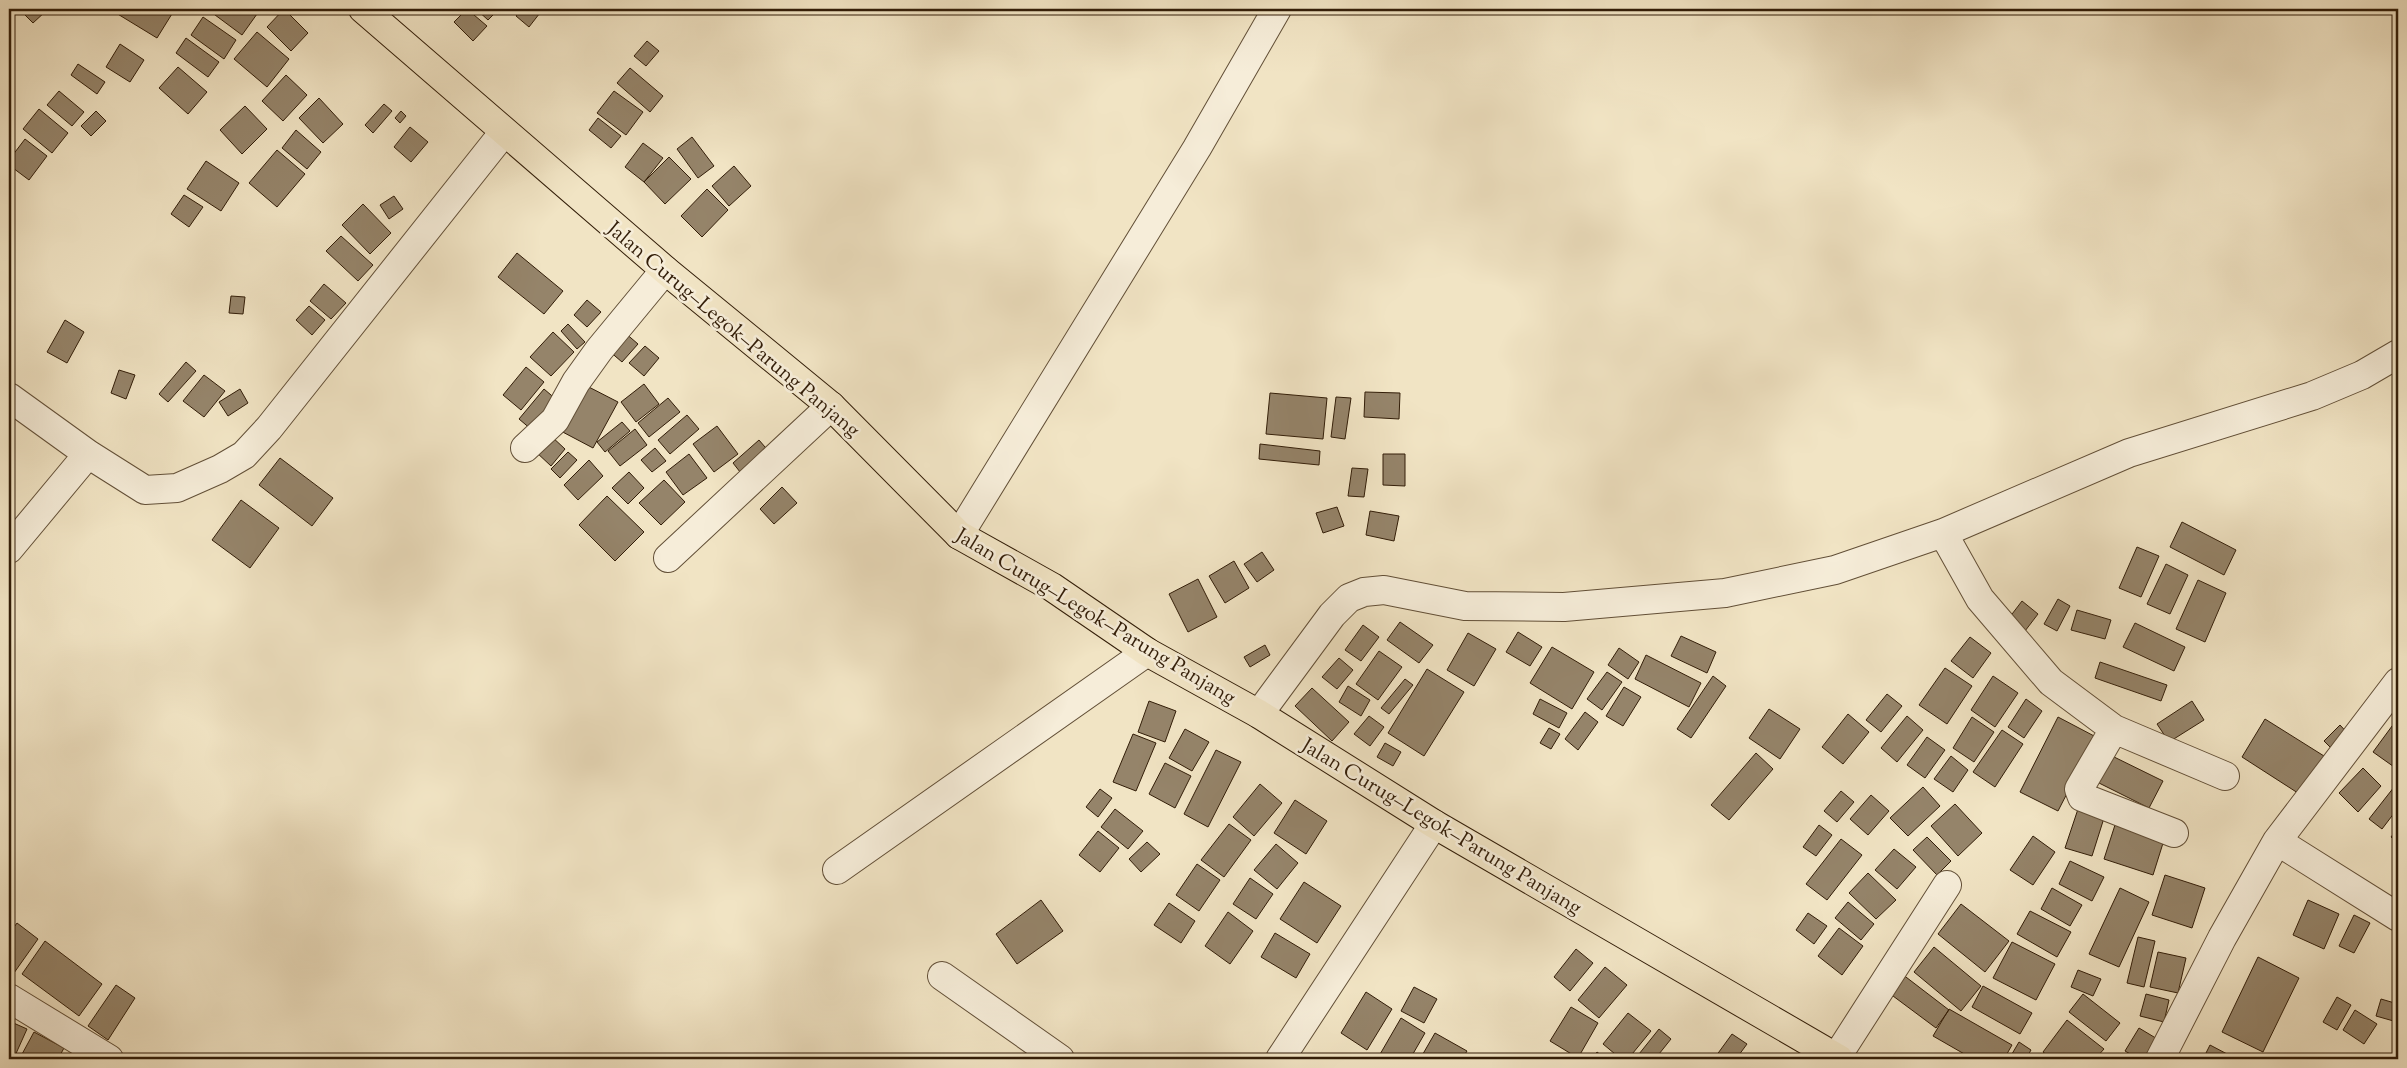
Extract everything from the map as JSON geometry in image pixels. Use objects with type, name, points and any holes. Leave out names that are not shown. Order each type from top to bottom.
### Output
[{"type":"main road","name":"Jalan Curug–Legok–Parung Panjang","points":[[363,9],[665,270],[831,406],[959,535],[1052,587],[1148,652],[1259,714],[1434,824],[1837,1058]]},
{"type":"street","points":[[959,535],[1197,148],[1277,9]]},
{"type":"street","points":[[9,397],[88,454],[145,490],[178,488],[220,470],[244,455],[275,420],[504,132]]},
{"type":"street","points":[[526,448],[542,435],[555,420],[576,382],[599,350],[665,270]]},
{"type":"street","points":[[1259,714],[1332,615],[1349,598],[1364,592],[1384,590],[1465,606],[1564,607],[1725,593],[1835,570],[1943,533],[2129,454],[2312,396],[2362,375],[2398,354]]},
{"type":"street","points":[[668,558],[831,406]]},
{"type":"street","points":[[9,549],[88,454]]},
{"type":"street","points":[[1943,533],[1980,599],[2051,682],[2114,729],[2225,776]]},
{"type":"street","points":[[837,870],[1148,652]]},
{"type":"street","points":[[2160,1059],[2222,938],[2277,841],[2398,682]]},
{"type":"street","points":[[2114,729],[2080,789],[2082,797],[2174,834]]},
{"type":"street","points":[[1280,1059],[1434,824]]},
{"type":"street","points":[[2277,841],[2398,917]]},
{"type":"street","points":[[1837,1058],[1947,885]]},
{"type":"street","points":[[942,976],[1060,1059]]},
{"type":"street","points":[[9,998],[109,1059]]},
{"type":"building","points":[[19,9],[44,9],[46,11],[33,23]]},
{"type":"building","points":[[119,9],[175,9],[157,38],[116,13]]},
{"type":"building","points":[[207,9],[251,9],[257,14],[242,35]]},
{"type":"building","points":[[284,9],[308,33],[291,51],[267,27]]},
{"type":"building","points":[[467,9],[487,26],[473,41],[454,22]]},
{"type":"building","points":[[476,9],[499,9],[488,20]]},
{"type":"building","points":[[521,9],[543,9],[529,27],[516,16]]},
{"type":"building","points":[[203,17],[236,40],[224,59],[191,35]]},
{"type":"building","points":[[257,32],[289,59],[267,87],[234,59]]},
{"type":"building","points":[[186,38],[219,62],[208,77],[176,53]]},
{"type":"building","points":[[647,41],[659,51],[646,66],[634,56]]},
{"type":"building","points":[[120,44],[144,60],[130,82],[106,67]]},
{"type":"building","points":[[78,64],[105,82],[97,94],[71,75]]},
{"type":"building","points":[[178,67],[207,92],[188,114],[159,88]]},
{"type":"building","points":[[630,68],[663,96],[650,112],[617,83]]},
{"type":"building","points":[[286,75],[307,95],[283,121],[262,101]]},
{"type":"building","points":[[59,91],[84,112],[72,126],[47,105]]},
{"type":"building","points":[[614,91],[643,112],[626,135],[597,113]]},
{"type":"building","points":[[319,98],[343,124],[323,143],[299,118]]},
{"type":"building","points":[[384,104],[392,111],[373,133],[365,125]]},
{"type":"building","points":[[245,106],[267,129],[242,154],[220,130]]},
{"type":"building","points":[[39,109],[68,133],[52,153],[23,129]]},
{"type":"building","points":[[96,111],[106,121],[91,136],[81,126]]},
{"type":"building","points":[[401,111],[406,116],[400,123],[395,118]]},
{"type":"building","points":[[598,118],[621,136],[611,148],[589,130]]},
{"type":"building","points":[[410,127],[428,142],[411,162],[394,147]]},
{"type":"building","points":[[296,130],[321,152],[307,169],[282,148]]},
{"type":"building","points":[[692,137],[714,166],[698,178],[677,149]]},
{"type":"building","points":[[25,139],[47,156],[29,180],[9,165],[9,160]]},
{"type":"building","points":[[643,143],[663,158],[644,182],[625,167]]},
{"type":"building","points":[[277,150],[305,174],[277,207],[249,183]]},
{"type":"building","points":[[669,157],[691,179],[665,204],[644,182]]},
{"type":"building","points":[[206,161],[239,183],[221,211],[187,189]]},
{"type":"building","points":[[734,166],[751,186],[729,206],[712,186]]},
{"type":"building","points":[[707,189],[728,210],[702,237],[681,216]]},
{"type":"building","points":[[184,195],[203,207],[189,227],[171,214]]},
{"type":"building","points":[[394,196],[403,209],[389,219],[380,205]]},
{"type":"building","points":[[363,204],[391,233],[370,254],[342,225]]},
{"type":"building","points":[[341,236],[373,265],[358,281],[326,251]]},
{"type":"building","points":[[517,253],[563,291],[544,314],[498,277]]},
{"type":"building","points":[[324,284],[346,303],[331,319],[310,301]]},
{"type":"building","points":[[231,296],[245,297],[243,314],[229,313]]},
{"type":"building","points":[[587,300],[601,312],[587,327],[574,315]]},
{"type":"building","points":[[309,306],[325,320],[312,335],[296,320]]},
{"type":"building","points":[[65,320],[84,332],[67,363],[47,352]]},
{"type":"building","points":[[568,324],[585,342],[577,349],[561,331]]},
{"type":"building","points":[[553,332],[574,352],[551,376],[530,357]]},
{"type":"building","points":[[624,332],[638,344],[622,362],[608,350]]},
{"type":"building","points":[[645,346],[659,358],[644,376],[629,363]]},
{"type":"building","points":[[186,362],[196,371],[168,402],[159,394]]},
{"type":"building","points":[[526,367],[544,382],[521,410],[503,395]]},
{"type":"building","points":[[119,370],[135,375],[126,399],[111,393]]},
{"type":"building","points":[[204,375],[225,391],[204,417],[183,401]]},
{"type":"building","points":[[581,383],[618,402],[593,448],[557,429]]},
{"type":"building","points":[[644,384],[659,404],[636,422],[621,402]]},
{"type":"building","points":[[240,389],[248,403],[228,416],[219,402]]},
{"type":"building","points":[[544,389],[558,401],[532,430],[519,419]]},
{"type":"building","points":[[1365,392],[1400,393],[1399,419],[1364,417]]},
{"type":"building","points":[[1270,393],[1327,398],[1323,439],[1266,434]]},
{"type":"building","points":[[1336,397],[1351,398],[1345,439],[1331,437]]},
{"type":"building","points":[[668,398],[680,412],[649,437],[638,423]]},
{"type":"building","points":[[687,415],[699,429],[670,454],[658,440]]},
{"type":"building","points":[[622,422],[630,431],[605,452],[597,442]]},
{"type":"building","points":[[717,426],[738,454],[714,472],[693,444]]},
{"type":"building","points":[[635,429],[647,445],[620,466],[608,451]]},
{"type":"building","points":[[550,435],[565,449],[551,466],[535,451]]},
{"type":"building","points":[[759,440],[771,454],[744,477],[733,463]]},
{"type":"building","points":[[1260,444],[1320,451],[1319,465],[1259,459]]},
{"type":"building","points":[[655,448],[666,461],[652,472],[641,460]]},
{"type":"building","points":[[568,452],[577,460],[560,478],[551,469]]},
{"type":"building","points":[[689,454],[707,478],[683,495],[666,472]]},
{"type":"building","points":[[1383,454],[1405,454],[1405,486],[1383,485]]},
{"type":"building","points":[[280,458],[333,498],[312,526],[259,485]]},
{"type":"building","points":[[589,460],[603,476],[578,500],[564,485]]},
{"type":"building","points":[[1352,468],[1368,469],[1364,497],[1348,496]]},
{"type":"building","points":[[629,472],[644,488],[628,504],[612,488]]},
{"type":"building","points":[[664,480],[685,502],[661,525],[639,503]]},
{"type":"building","points":[[782,487],[797,503],[774,524],[760,509]]},
{"type":"building","points":[[607,496],[644,532],[615,561],[579,525]]},
{"type":"building","points":[[241,500],[279,528],[250,568],[212,540]]},
{"type":"building","points":[[1337,507],[1344,526],[1323,533],[1316,513]]},
{"type":"building","points":[[1370,511],[1399,516],[1394,541],[1366,535]]},
{"type":"building","points":[[2182,522],[2236,550],[2224,575],[2170,547]]},
{"type":"building","points":[[2137,547],[2159,556],[2141,597],[2119,588]]},
{"type":"building","points":[[1262,552],[1274,570],[1257,582],[1244,564]]},
{"type":"building","points":[[1234,561],[1249,588],[1225,603],[1209,576]]},
{"type":"building","points":[[2166,564],[2188,575],[2170,614],[2147,604]]},
{"type":"building","points":[[1198,579],[1217,617],[1188,632],[1169,594]]},
{"type":"building","points":[[2198,580],[2226,593],[2205,642],[2176,629]]},
{"type":"building","points":[[2058,599],[2070,606],[2057,631],[2044,624]]},
{"type":"building","points":[[2022,601],[2038,614],[2025,631],[2009,618]]},
{"type":"building","points":[[2077,610],[2111,620],[2105,639],[2071,630]]},
{"type":"building","points":[[1400,622],[1433,645],[1419,663],[1387,640]]},
{"type":"building","points":[[2135,623],[2185,647],[2174,671],[2123,647]]},
{"type":"building","points":[[1363,625],[1379,637],[1361,661],[1345,650]]},
{"type":"building","points":[[1518,632],[1542,647],[1530,666],[1506,652]]},
{"type":"building","points":[[1468,633],[1496,649],[1474,686],[1447,670]]},
{"type":"building","points":[[1681,636],[1716,652],[1707,673],[1671,656]]},
{"type":"building","points":[[1970,637],[1991,653],[1973,678],[1951,661]]},
{"type":"building","points":[[1265,645],[1270,655],[1250,667],[1244,657]]},
{"type":"building","points":[[1552,647],[1594,672],[1572,709],[1530,683]]},
{"type":"building","points":[[1619,648],[1639,662],[1628,679],[1608,665]]},
{"type":"building","points":[[1379,651],[1402,667],[1378,700],[1356,684]]},
{"type":"building","points":[[1646,655],[1701,683],[1689,707],[1635,679]]},
{"type":"building","points":[[1339,658],[1353,670],[1337,689],[1322,677]]},
{"type":"building","points":[[2100,662],[2167,685],[2161,701],[2095,678]]},
{"type":"building","points":[[1945,668],[1972,686],[1947,724],[1919,705]]},
{"type":"building","points":[[1427,669],[1464,692],[1424,756],[1388,733]]},
{"type":"building","points":[[1607,672],[1622,682],[1602,710],[1587,699]]},
{"type":"building","points":[[1713,676],[1726,686],[1691,738],[1677,729]]},
{"type":"building","points":[[1993,676],[2018,693],[1995,727],[1971,710]]},
{"type":"building","points":[[1405,679],[1413,685],[1389,714],[1381,708]]},
{"type":"building","points":[[1348,686],[1370,700],[1361,716],[1339,702]]},
{"type":"building","points":[[1624,687],[1641,697],[1623,726],[1606,716]]},
{"type":"building","points":[[1312,688],[1349,722],[1332,741],[1295,706]]},
{"type":"building","points":[[1887,694],[1902,706],[1881,732],[1866,720]]},
{"type":"building","points":[[1540,699],[1567,713],[1559,728],[1533,714]]},
{"type":"building","points":[[2026,699],[2042,711],[2024,738],[2008,727]]},
{"type":"building","points":[[1149,701],[1176,711],[1165,742],[1138,732]]},
{"type":"building","points":[[2192,701],[2204,720],[2169,742],[2157,724]]},
{"type":"building","points":[[1769,709],[1800,729],[1780,759],[1749,738]]},
{"type":"building","points":[[1585,712],[1598,722],[1578,750],[1565,739]]},
{"type":"building","points":[[1848,714],[1869,732],[1843,764],[1822,747]]},
{"type":"building","points":[[1369,716],[1384,727],[1370,746],[1354,734]]},
{"type":"building","points":[[1907,716],[1923,730],[1897,762],[1881,748]]},
{"type":"building","points":[[1972,717],[1994,732],[1974,762],[1953,748]]},
{"type":"building","points":[[2058,717],[2096,737],[2058,811],[2020,792]]},
{"type":"building","points":[[2265,719],[2324,756],[2301,795],[2242,757]]},
{"type":"building","points":[[2395,722],[2398,724],[2397,769],[2373,752]]},
{"type":"building","points":[[2340,725],[2352,738],[2337,754],[2324,741]]},
{"type":"building","points":[[1549,728],[1560,734],[1551,749],[1540,743]]},
{"type":"building","points":[[1185,729],[1209,742],[1192,771],[1169,758]]},
{"type":"building","points":[[2002,730],[2023,744],[1995,787],[1973,772]]},
{"type":"building","points":[[1133,734],[1156,743],[1136,791],[1113,782]]},
{"type":"building","points":[[1927,737],[1945,750],[1925,778],[1907,765]]},
{"type":"building","points":[[1385,743],[1401,752],[1393,766],[1377,757]]},
{"type":"building","points":[[1216,750],[1241,762],[1208,827],[1184,814]]},
{"type":"building","points":[[1756,753],[1773,769],[1729,820],[1711,805]]},
{"type":"building","points":[[2108,754],[2163,781],[2149,808],[2095,781]]},
{"type":"building","points":[[1951,756],[1968,770],[1953,792],[1934,779]]},
{"type":"building","points":[[1165,763],[1191,776],[1175,808],[1149,794]]},
{"type":"building","points":[[2363,768],[2381,786],[2358,812],[2339,793]]},
{"type":"building","points":[[2398,782],[2398,808],[2382,829],[2369,819]]},
{"type":"building","points":[[1260,784],[1282,803],[1254,836],[1233,817]]},
{"type":"building","points":[[1923,787],[1940,806],[1908,836],[1890,818]]},
{"type":"building","points":[[1100,789],[1112,798],[1098,817],[1086,807]]},
{"type":"building","points":[[1841,791],[1854,802],[1837,822],[1824,811]]},
{"type":"building","points":[[1871,795],[1889,811],[1868,835],[1850,819]]},
{"type":"building","points":[[1295,800],[1327,821],[1306,854],[1274,833]]},
{"type":"building","points":[[1955,804],[1982,833],[1958,856],[1931,826]]},
{"type":"building","points":[[1115,809],[1143,831],[1128,849],[1101,827]]},
{"type":"building","points":[[2078,809],[2104,818],[2092,856],[2065,848]]},
{"type":"building","points":[[1229,824],[1251,840],[1224,877],[1201,860]]},
{"type":"building","points":[[1819,825],[1832,835],[1816,856],[1803,847]]},
{"type":"building","points":[[2115,825],[2164,840],[2153,875],[2104,859]]},
{"type":"building","points":[[2398,828],[2398,843],[2391,837]]},
{"type":"building","points":[[1098,831],[1119,848],[1100,872],[1079,855]]},
{"type":"building","points":[[2033,836],[2055,852],[2033,885],[2010,870]]},
{"type":"building","points":[[1927,837],[1951,861],[1937,875],[1913,850]]},
{"type":"building","points":[[1841,839],[1862,855],[1827,900],[1806,884]]},
{"type":"building","points":[[1147,842],[1160,854],[1141,872],[1129,859]]},
{"type":"building","points":[[1276,844],[1298,863],[1277,889],[1254,870]]},
{"type":"building","points":[[1894,849],[1916,867],[1897,889],[1875,870]]},
{"type":"building","points":[[2070,861],[2104,877],[2092,901],[2059,884]]},
{"type":"building","points":[[1197,864],[1220,880],[1199,911],[1176,895]]},
{"type":"building","points":[[1868,873],[1896,900],[1876,919],[1849,893]]},
{"type":"building","points":[[2165,875],[2205,888],[2192,928],[2152,915]]},
{"type":"building","points":[[1250,878],[1273,894],[1256,919],[1233,904]]},
{"type":"building","points":[[1304,882],[1341,906],[1317,943],[1280,919]]},
{"type":"building","points":[[2052,888],[2082,905],[2070,926],[2041,909]]},
{"type":"building","points":[[2120,888],[2149,902],[2119,967],[2089,954]]},
{"type":"building","points":[[1041,900],[1063,931],[1017,964],[996,934]]},
{"type":"building","points":[[2308,900],[2339,914],[2324,949],[2293,935]]},
{"type":"building","points":[[1848,902],[1874,924],[1861,940],[1835,918]]},
{"type":"building","points":[[1169,903],[1195,921],[1181,943],[1154,925]]},
{"type":"building","points":[[1961,904],[2009,941],[1985,972],[1938,934]]},
{"type":"building","points":[[2030,911],[2071,932],[2057,957],[2017,934]]},
{"type":"building","points":[[1228,912],[1253,931],[1230,964],[1205,946]]},
{"type":"building","points":[[1808,913],[1827,926],[1814,944],[1796,930]]},
{"type":"building","points":[[2354,915],[2370,923],[2354,953],[2339,946]]},
{"type":"building","points":[[17,923],[38,939],[9,980],[9,934]]},
{"type":"building","points":[[1839,928],[1863,946],[1842,975],[1818,956]]},
{"type":"building","points":[[1275,933],[1310,954],[1296,978],[1261,957]]},
{"type":"building","points":[[2138,937],[2155,941],[2144,987],[2127,983]]},
{"type":"building","points":[[45,941],[102,984],[79,1016],[22,974]]},
{"type":"building","points":[[2012,942],[2055,964],[2036,1000],[1993,978]]},
{"type":"building","points":[[1934,947],[1981,986],[1961,1011],[1914,972]]},
{"type":"building","points":[[1576,949],[1593,963],[1570,991],[1554,977]]},
{"type":"building","points":[[2158,952],[2186,958],[2178,993],[2150,987]]},
{"type":"building","points":[[2258,957],[2299,978],[2263,1052],[2222,1032]]},
{"type":"building","points":[[1605,967],[1627,985],[1599,1018],[1578,1000]]},
{"type":"building","points":[[2078,970],[2101,979],[2093,996],[2071,987]]},
{"type":"building","points":[[1902,974],[1949,1010],[1936,1028],[1889,993]]},
{"type":"building","points":[[116,985],[135,998],[108,1040],[88,1026]]},
{"type":"building","points":[[1983,986],[2032,1013],[2020,1034],[1972,1007]]},
{"type":"building","points":[[1414,987],[1437,999],[1424,1023],[1401,1011]]},
{"type":"building","points":[[1366,992],[1392,1009],[1367,1050],[1341,1033]]},
{"type":"building","points":[[2083,994],[2120,1023],[2106,1041],[2069,1012]]},
{"type":"building","points":[[2146,994],[2169,1000],[2164,1022],[2140,1016]]},
{"type":"building","points":[[2337,997],[2351,1005],[2337,1030],[2323,1022]]},
{"type":"building","points":[[2381,999],[2398,1004],[2397,1022],[2376,1016]]},
{"type":"building","points":[[1571,1007],[1598,1023],[1578,1058],[1550,1041]]},
{"type":"building","points":[[1949,1009],[2012,1045],[2004,1059],[1973,1059],[1933,1036]]},
{"type":"building","points":[[2355,1010],[2377,1024],[2364,1044],[2343,1030]]},
{"type":"building","points":[[1628,1013],[1651,1031],[1628,1059],[1621,1059],[1603,1044]]},
{"type":"building","points":[[1401,1018],[1425,1033],[1410,1059],[1384,1059],[1379,1056]]},
{"type":"building","points":[[2067,1020],[2104,1049],[2095,1059],[2052,1059],[2043,1052]]},
{"type":"building","points":[[9,1021],[27,1029],[14,1058],[9,1056]]},
{"type":"building","points":[[2139,1028],[2159,1040],[2149,1059],[2139,1059],[2125,1051]]},
{"type":"building","points":[[1659,1029],[1671,1039],[1655,1059],[1635,1059]]},
{"type":"building","points":[[34,1032],[64,1048],[58,1059],[27,1059],[21,1056]]},
{"type":"building","points":[[1435,1033],[1467,1051],[1462,1059],[1420,1059]]},
{"type":"building","points":[[1732,1034],[1747,1044],[1736,1059],[1720,1059],[1716,1056]]},
{"type":"building","points":[[2019,1042],[2031,1050],[2026,1059],[2009,1059]]},
{"type":"building","points":[[2210,1045],[2229,1055],[2227,1059],[2203,1059]]},
{"type":"building","points":[[1597,1052],[1606,1059],[1592,1059]]}]
